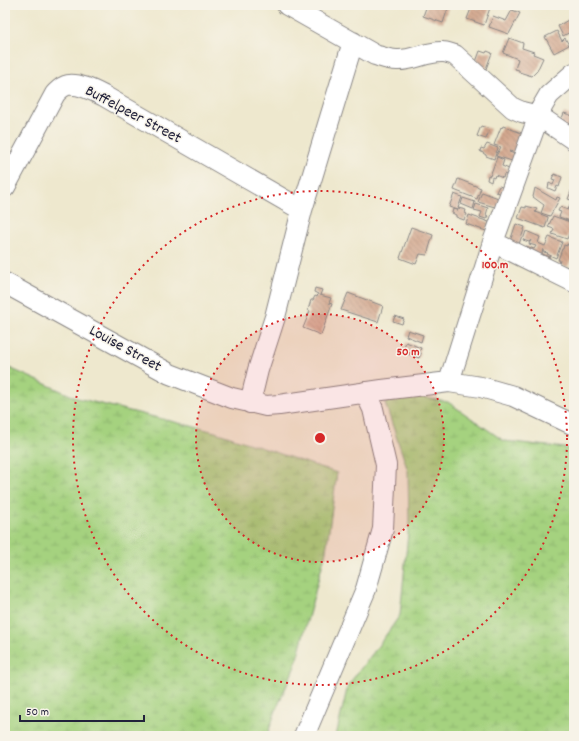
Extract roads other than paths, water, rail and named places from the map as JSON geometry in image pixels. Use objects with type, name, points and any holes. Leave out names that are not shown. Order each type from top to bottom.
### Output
[{"type":"street","points":[[287,5],[375,55],[386,59],[398,60],[424,54],[444,52],[454,55],[513,108],[539,116],[574,140]]},
{"type":"street","points":[[250,403],[258,370],[276,317],[302,210],[353,42]]},
{"type":"street","points":[[449,382],[493,242],[542,107],[549,95],[574,73]]},
{"type":"street","name":"Buffelpeer Street","points":[[5,187],[54,94],[61,88],[68,85],[76,86],[104,96],[302,210]]},
{"type":"street","points":[[493,242],[574,282]]},
{"type":"street","name":"Louise Street","points":[[5,283],[170,374],[232,398],[250,403],[266,406],[279,405],[365,392],[449,382],[481,387],[513,396],[574,425]]},
{"type":"street","points":[[304,736],[366,588],[383,529],[386,465],[373,410],[365,392]]}]
